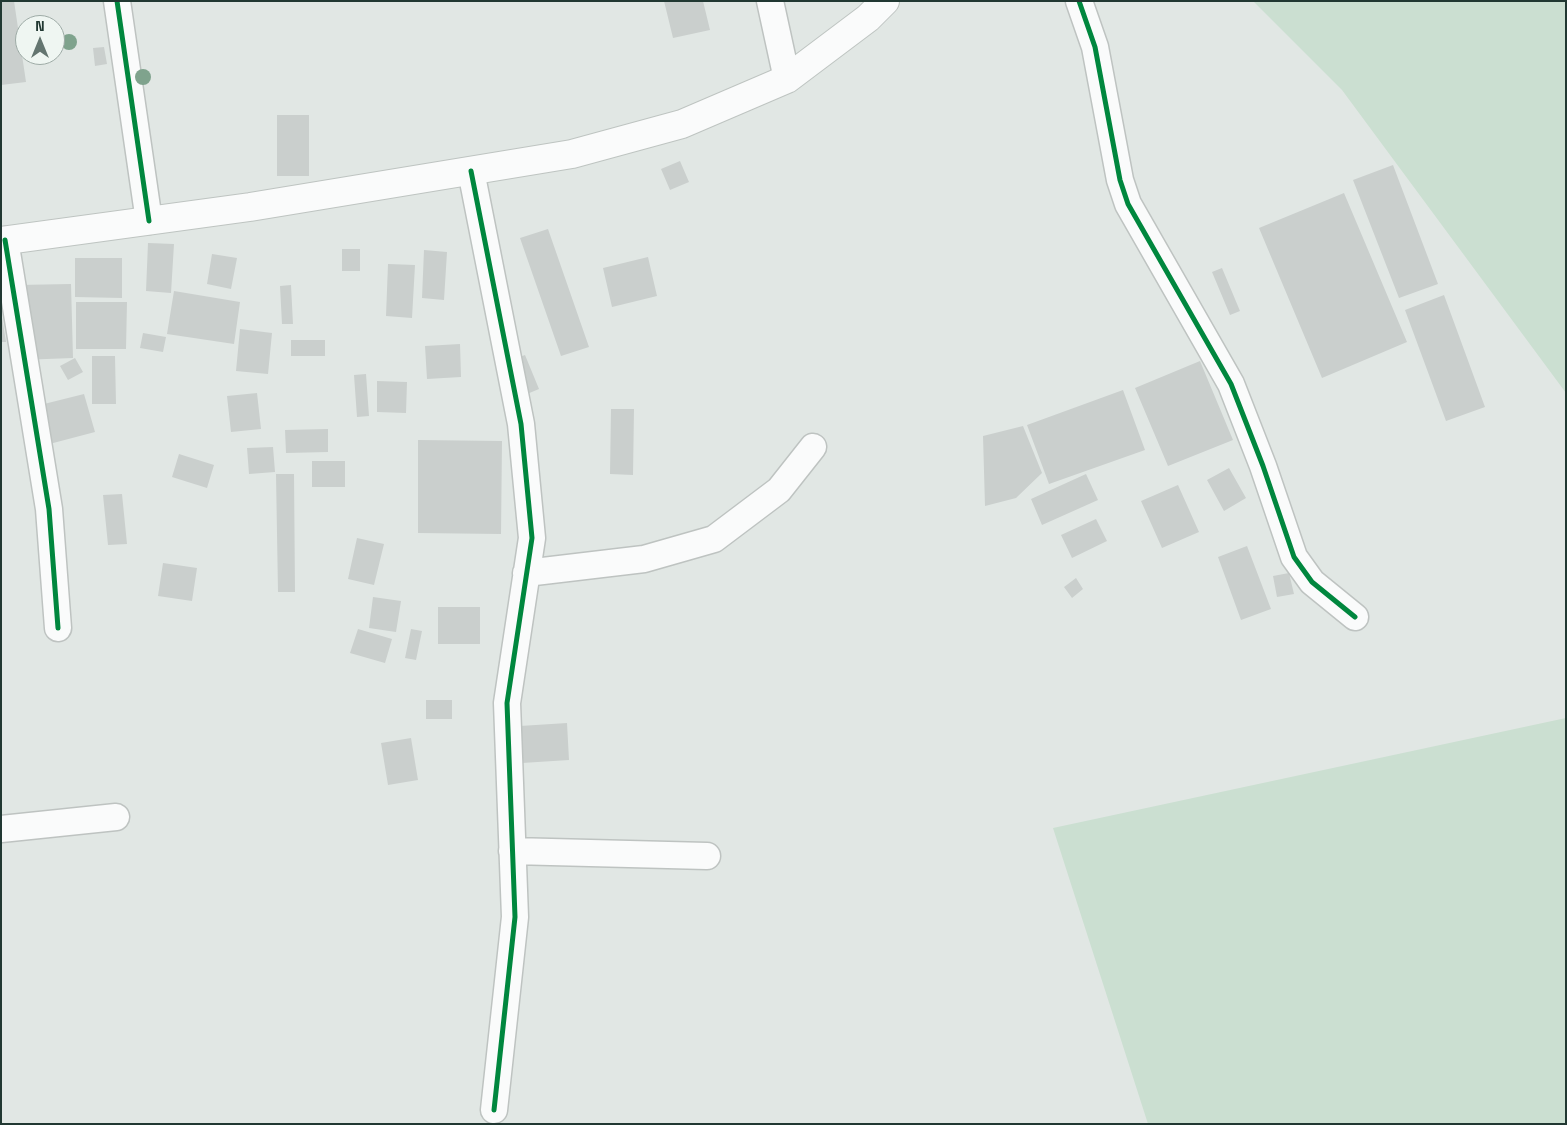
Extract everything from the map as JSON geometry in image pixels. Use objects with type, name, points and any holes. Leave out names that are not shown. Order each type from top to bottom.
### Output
[{"type":"main road","points":[[3,241],[250,207],[572,154],[682,124],[787,79],[868,18],[885,1]]},
{"type":"street","points":[[117,1],[149,221]]},
{"type":"street","points":[[770,1],[787,79]]},
{"type":"street","points":[[1079,1],[1095,47],[1120,180],[1128,204],[1231,384],[1263,466],[1294,557],[1312,582],[1355,617]]},
{"type":"street","points":[[472,171],[521,424],[532,538],[507,703],[515,917],[494,1110]]},
{"type":"street","points":[[3,241],[49,508],[58,628]]},
{"type":"street","points":[[526,573],[644,559],[714,539],[779,490],[813,447]]},
{"type":"street","points":[[1,829],[116,817]]},
{"type":"street","points":[[512,851],[707,856]]},
{"type":"green space","points":[[1253,1],[1566,1],[1566,393],[1342,90]]},
{"type":"green space","points":[[1566,718],[1566,1124],[1148,1124],[1053,828]]},
{"type":"building","points":[[1,1],[14,1],[16,15],[15,65],[23,65],[26,82],[1,85]]},
{"type":"building","points":[[664,1],[703,1],[710,30],[673,38]]},
{"type":"building","points":[[104,47],[107,64],[95,66],[93,48]]},
{"type":"building","points":[[277,115],[309,115],[309,176],[277,176]]},
{"type":"building","points":[[680,161],[689,182],[670,190],[661,169]]},
{"type":"building","points":[[1393,165],[1438,284],[1399,298],[1353,180]]},
{"type":"building","points":[[1344,193],[1407,342],[1322,378],[1259,228]]},
{"type":"building","points":[[548,229],[589,347],[561,356],[520,238]]},
{"type":"building","points":[[148,243],[174,244],[171,293],[146,291]]},
{"type":"building","points":[[342,249],[360,249],[360,271],[342,271]]},
{"type":"building","points":[[424,250],[447,252],[444,300],[422,298]]},
{"type":"building","points":[[212,254],[237,258],[231,289],[207,284]]},
{"type":"building","points":[[648,257],[657,296],[612,307],[603,268]]},
{"type":"building","points":[[75,258],[122,258],[122,298],[75,297]]},
{"type":"building","points":[[388,264],[415,265],[412,318],[386,316]]},
{"type":"building","points":[[1222,268],[1240,311],[1230,315],[1212,272]]},
{"type":"building","points":[[71,284],[73,358],[20,360],[18,285]]},
{"type":"building","points":[[291,285],[293,324],[282,324],[280,286]]},
{"type":"building","points":[[174,291],[240,302],[234,344],[167,334]]},
{"type":"building","points":[[1444,295],[1485,407],[1446,421],[1405,310]]},
{"type":"building","points":[[76,302],[127,302],[126,349],[76,349]]},
{"type":"building","points":[[1,311],[6,342],[1,342]]},
{"type":"building","points":[[240,329],[272,333],[268,374],[236,371]]},
{"type":"building","points":[[143,333],[166,337],[163,352],[140,348]]},
{"type":"building","points":[[291,340],[325,340],[325,356],[291,356]]},
{"type":"building","points":[[460,344],[461,377],[427,379],[425,346]]},
{"type":"building","points":[[525,355],[539,389],[515,399],[501,364]]},
{"type":"building","points":[[92,356],[115,356],[116,404],[92,404]]},
{"type":"building","points":[[75,358],[83,372],[68,380],[60,366]]},
{"type":"building","points":[[1200,361],[1233,440],[1168,466],[1135,388]]},
{"type":"building","points":[[366,374],[369,416],[357,417],[354,375]]},
{"type":"building","points":[[377,381],[407,382],[406,413],[377,412]]},
{"type":"building","points":[[1123,390],[1145,450],[1049,484],[1027,425]]},
{"type":"building","points":[[257,393],[261,429],[231,432],[227,396]]},
{"type":"building","points":[[84,394],[95,432],[38,447],[28,408]]},
{"type":"building","points":[[611,409],[634,409],[633,475],[610,474]]},
{"type":"building","points":[[1023,426],[1042,473],[1016,498],[985,506],[983,436]]},
{"type":"building","points":[[328,429],[328,452],[286,453],[285,430]]},
{"type":"building","points":[[418,440],[502,441],[501,534],[418,533]]},
{"type":"building","points":[[273,447],[275,472],[249,474],[247,448]]},
{"type":"building","points":[[179,454],[214,465],[207,488],[172,477]]},
{"type":"building","points":[[312,461],[345,461],[345,487],[312,487]]},
{"type":"building","points":[[1229,468],[1246,498],[1224,511],[1207,480]]},
{"type":"building","points":[[276,474],[294,474],[295,592],[278,592]]},
{"type":"building","points":[[1086,474],[1098,500],[1042,525],[1031,499]]},
{"type":"building","points":[[1178,485],[1199,532],[1162,548],[1141,501]]},
{"type":"building","points":[[122,494],[127,544],[108,545],[103,495]]},
{"type":"building","points":[[1096,519],[1107,541],[1072,558],[1061,535]]},
{"type":"building","points":[[357,538],[384,544],[374,585],[348,579]]},
{"type":"building","points":[[1247,546],[1271,609],[1241,620],[1218,557]]},
{"type":"building","points":[[163,563],[197,568],[192,601],[158,596]]},
{"type":"building","points":[[1289,573],[1294,594],[1277,597],[1273,576]]},
{"type":"building","points":[[1076,578],[1083,589],[1072,598],[1064,587]]},
{"type":"building","points":[[373,597],[401,601],[396,632],[369,628]]},
{"type":"building","points":[[438,607],[480,607],[480,644],[438,644]]},
{"type":"building","points":[[358,629],[392,639],[385,663],[350,653]]},
{"type":"building","points":[[411,629],[422,631],[416,660],[405,658]]},
{"type":"building","points":[[426,700],[452,700],[452,719],[426,719]]},
{"type":"building","points":[[567,723],[569,760],[522,763],[520,726]]},
{"type":"building","points":[[411,738],[418,780],[388,785],[381,743]]},
{"type":"cycle path","points":[[117,1],[149,221]]},
{"type":"cycle path","points":[[1079,1],[1095,47],[1120,180],[1128,204],[1231,384],[1263,466],[1294,557],[1312,582],[1355,617]]},
{"type":"cycle path","points":[[471,171],[521,424],[532,538],[507,703],[515,917],[494,1110]]},
{"type":"cycle path","points":[[5,240],[49,509],[58,628]]}]
